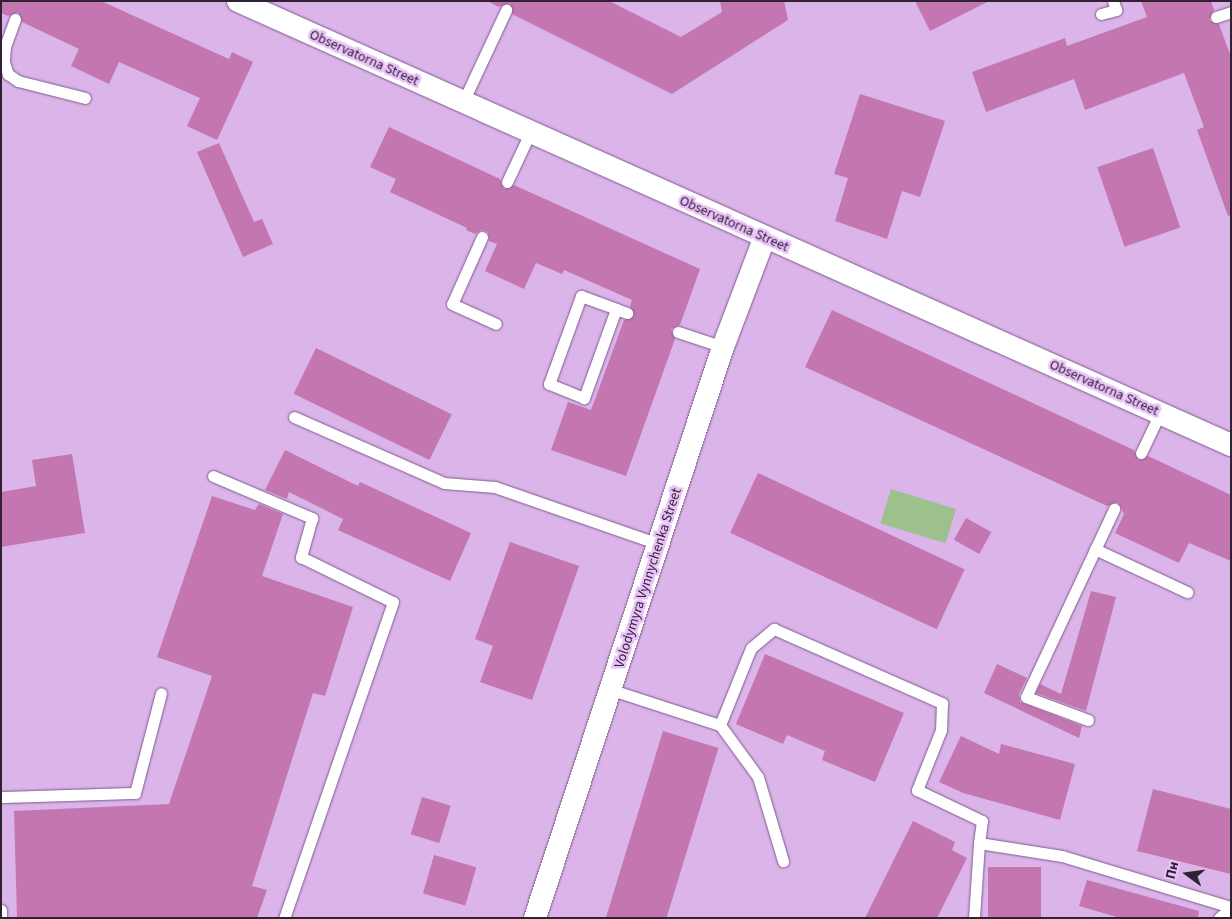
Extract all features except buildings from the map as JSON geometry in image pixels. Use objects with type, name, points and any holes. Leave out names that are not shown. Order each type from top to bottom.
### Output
[{"type":"street","name":"Observatorna Street","points":[[238,1],[764,239],[1231,445]]},
{"type":"street","name":"Volodymyra Vynnychenka Street","points":[[535,918],[612,690],[723,347],[764,239]]},
{"type":"lane","points":[[1101,14],[1116,10],[1113,1]]},
{"type":"lane","points":[[463,102],[506,10]]},
{"type":"lane","points":[[1216,17],[1231,12]]},
{"type":"lane","points":[[15,19],[5,46],[4,62],[8,74],[18,81],[85,98]]},
{"type":"lane","points":[[507,182],[530,133]]},
{"type":"lane","points":[[482,238],[452,304],[496,324]]},
{"type":"lane","points":[[581,296],[621,311],[584,398],[549,384],[581,296]]},
{"type":"lane","points":[[678,332],[723,347]]},
{"type":"lane","points":[[1141,453],[1160,413]]},
{"type":"lane","points":[[294,417],[444,482],[495,487],[659,544]]},
{"type":"lane","points":[[213,476],[312,518],[301,557],[393,602],[284,918]]},
{"type":"lane","points":[[1088,720],[1026,697],[1114,510]]},
{"type":"lane","points":[[1095,549],[1187,592]]},
{"type":"lane","points":[[720,725],[751,648],[774,629],[942,703],[941,730],[917,790],[982,821],[974,918]]},
{"type":"lane","points":[[612,690],[720,725],[758,777],[783,861]]},
{"type":"lane","points":[[1,797],[135,792],[161,693]]},
{"type":"lane","points":[[980,843],[1062,856],[1231,908]]},
{"type":"lane","points":[[1219,918],[1231,908]]},
{"type":"lane","points":[[1,910],[1,918]]},
{"type":"green space","points":[[891,489],[956,509],[946,543],[880,523]]}]
